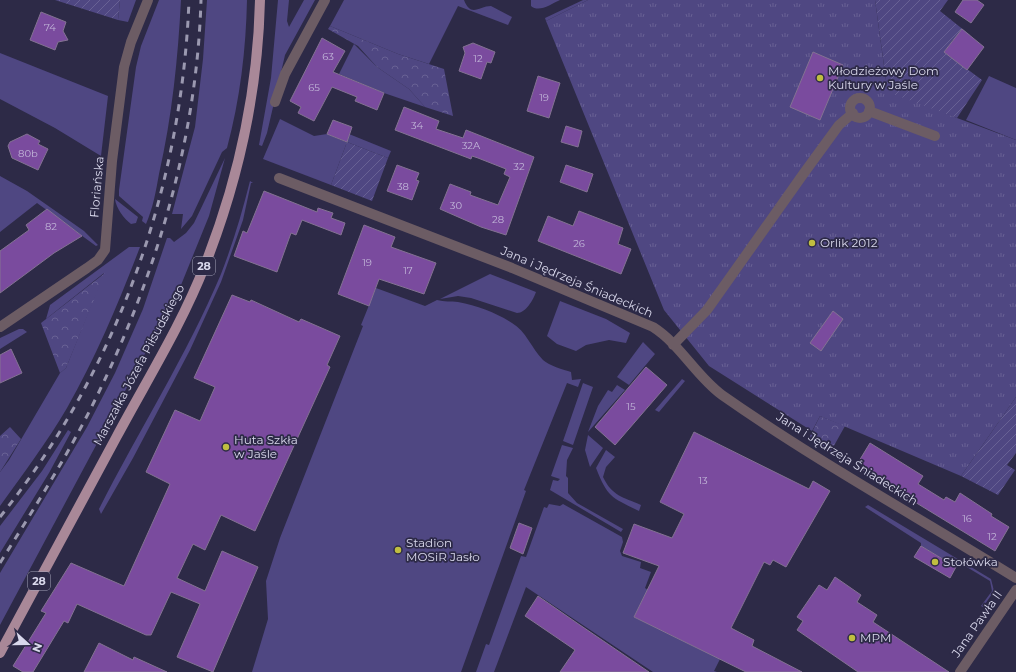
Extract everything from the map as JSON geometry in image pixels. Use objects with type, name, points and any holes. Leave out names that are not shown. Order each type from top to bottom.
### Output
[{"type":"main road","name":"Marszałka Józefa Piłsudskiego","points":[[0,653],[172,332],[205,266],[234,178],[246,128],[254,76],[260,0]]},
{"type":"street","name":"Floriańska","points":[[0,326],[87,268],[98,260],[105,250],[111,176],[124,67],[131,42],[148,0]]},
{"type":"street","points":[[275,102],[285,74],[325,0]]},
{"type":"street","points":[[859,98],[868,101],[870,111],[863,117],[857,117],[853,113],[852,104],[859,98]]},
{"type":"street","points":[[870,111],[935,136]]},
{"type":"street","points":[[673,345],[707,310],[839,125],[853,113]]},
{"type":"street","name":"Jana i Jędrzeja Śniadeckich","points":[[279,178],[512,268],[635,318],[658,330],[706,382],[723,396],[794,442],[1016,578]]},
{"type":"street","name":"Jana Pawła II","points":[[960,672],[1016,590]]},
{"type":"green space","points":[[55,0],[120,0],[118,20]]},
{"type":"green space","points":[[120,0],[136,0],[128,22],[118,20]]},
{"type":"green space","points":[[159,0],[181,0],[176,66],[168,131],[151,212],[146,224],[142,221],[143,217],[119,196],[119,190],[136,67],[141,46]]},
{"type":"green space","points":[[207,0],[247,0],[244,56],[239,93],[227,148],[222,152],[192,216],[181,229],[183,214],[172,214],[195,127],[203,59]]},
{"type":"green space","points":[[278,0],[289,0],[287,21],[289,27],[304,0],[315,0],[285,55],[267,133],[262,146],[259,145],[271,78]]},
{"type":"green space","points":[[344,0],[464,0],[469,9],[476,10],[491,6],[512,17],[508,25],[458,6],[429,64],[398,54],[330,26]]},
{"type":"green space","points":[[531,0],[560,0],[538,9],[531,6]]},
{"type":"green space","points":[[583,0],[588,0],[546,21],[545,18]]},
{"type":"green space","points":[[588,0],[875,0],[887,88],[957,118],[1016,140],[1016,397],[961,476],[820,416],[812,431],[709,366],[664,310],[546,21]]},
{"type":"green space","points":[[875,0],[948,0],[940,11],[970,35],[962,46],[953,40],[944,52],[982,80],[957,118],[893,94],[887,87]]},
{"type":"green space","points":[[330,26],[398,54],[444,69],[453,116],[425,107],[409,89],[377,67],[358,46],[328,29]]},
{"type":"green space","points":[[354,44],[377,67],[409,89],[425,107],[384,93],[339,74]]},
{"type":"green space","points":[[0,53],[108,96],[101,156],[55,128],[0,99]]},
{"type":"green space","points":[[989,76],[1016,88],[1016,140],[966,120]]},
{"type":"green space","points":[[280,119],[314,136],[327,134],[346,142],[349,134],[391,151],[388,158],[347,142],[331,185],[263,159]]},
{"type":"green space","points":[[347,142],[388,158],[372,201],[331,185]]},
{"type":"green space","points":[[225,158],[209,216],[179,290],[0,625],[0,573],[87,427],[115,373],[143,309],[167,238],[170,238],[174,242],[186,233],[194,223]]},
{"type":"green space","points":[[0,176],[27,191],[84,231],[98,245],[96,246],[37,203],[0,232]]},
{"type":"green space","points":[[250,181],[253,183],[251,183],[243,220],[221,282],[190,350],[133,458],[101,514],[99,509],[178,363],[208,304],[229,251]]},
{"type":"green space","points":[[115,199],[138,217],[136,223],[131,224],[126,219],[119,210]]},
{"type":"green space","points":[[129,247],[140,247],[115,309],[88,369],[67,408],[35,458],[0,506],[0,472],[9,460],[60,373],[66,368],[104,273],[46,319],[50,305]]},
{"type":"green space","points":[[105,273],[66,368],[60,373],[41,323]]},
{"type":"green space","points":[[490,274],[536,292],[531,302],[523,311],[517,313],[471,298],[458,296],[440,299]]},
{"type":"green space","name":"Stadion MOSiR Jasło","points":[[376,288],[425,306],[437,300],[472,305],[493,313],[517,326],[545,362],[571,372],[572,380],[581,379],[578,387],[567,383],[524,490],[526,491],[461,672],[252,672],[268,619],[266,581],[280,538],[363,326],[361,325]]},
{"type":"green space","points":[[560,301],[606,319],[630,333],[626,343],[609,340],[586,345],[576,351],[557,344],[547,336]]},
{"type":"green space","points":[[19,329],[23,329],[27,332],[0,349],[0,338]]},
{"type":"green space","points":[[643,342],[655,354],[629,385],[617,377]]},
{"type":"green space","points":[[682,379],[685,381],[659,412],[655,410]]},
{"type":"green space","points":[[583,383],[593,387],[573,445],[563,441]]},
{"type":"green space","points":[[617,385],[625,390],[588,432],[598,406],[608,390],[612,392]]},
{"type":"green space","points":[[1016,397],[1016,453],[1007,465],[1015,470],[998,495],[961,476]]},
{"type":"green space","points":[[820,416],[845,426],[831,451],[809,438]]},
{"type":"green space","points":[[10,427],[21,439],[0,472],[0,436]]},
{"type":"green space","points":[[68,430],[71,432],[49,473],[0,553],[0,526],[42,471]]},
{"type":"green space","points":[[588,435],[603,448],[590,467],[585,450]]},
{"type":"green space","points":[[562,445],[573,448],[567,460],[566,476],[568,478],[568,493],[577,503],[623,529],[621,532],[550,490],[553,480],[558,481],[560,479],[551,476]]},
{"type":"green space","points":[[606,450],[615,457],[606,467],[603,477],[606,483],[614,492],[623,498],[641,505],[639,511],[622,503],[607,491],[596,468]]},
{"type":"green space","points":[[549,504],[560,506],[563,504],[622,537],[623,542],[620,551],[622,556],[641,562],[640,568],[651,572],[645,588],[648,590],[634,617],[720,659],[714,671],[717,672],[653,672],[526,587],[494,672],[476,672],[486,644],[489,645],[521,556],[526,557],[544,507],[547,508]]},
{"type":"green space","points":[[868,505],[991,579],[994,591],[983,607],[981,606],[992,591],[990,581],[960,563],[956,567],[921,546],[921,543],[865,507]]},
{"type":"building","points":[[963,0],[977,0],[984,5],[971,23],[955,12]]},
{"type":"building","points":[[41,12],[66,22],[63,31],[68,40],[58,42],[55,50],[30,40]]},
{"type":"building","points":[[962,29],[984,47],[967,70],[944,52]]},
{"type":"building","points":[[322,38],[345,51],[333,72],[384,93],[377,110],[355,101],[357,97],[332,87],[314,121],[298,113],[301,107],[290,101]]},
{"type":"building","points":[[473,43],[495,52],[491,63],[487,62],[481,79],[459,71],[465,53],[463,47]]},
{"type":"building","name":"Młodzieżowy Dom Kultury w Jaśle","points":[[813,52],[843,65],[820,120],[790,107]]},
{"type":"building","points":[[538,76],[560,83],[549,118],[527,111]]},
{"type":"building","points":[[404,107],[439,121],[436,129],[463,138],[466,130],[534,157],[506,235],[481,227],[440,209],[450,184],[471,192],[470,195],[498,205],[510,177],[504,174],[506,169],[472,156],[471,159],[395,130]]},
{"type":"building","points":[[333,120],[352,127],[347,142],[327,134]]},
{"type":"building","points":[[566,126],[582,131],[578,147],[561,142]]},
{"type":"building","points":[[27,134],[40,141],[38,144],[48,149],[38,170],[12,158],[8,146],[10,142]]},
{"type":"building","points":[[397,165],[419,173],[416,180],[419,181],[412,200],[387,191]]},
{"type":"building","points":[[566,165],[593,174],[587,192],[560,182]]},
{"type":"building","points":[[264,191],[317,212],[318,208],[333,213],[331,218],[345,223],[341,235],[302,220],[296,235],[291,233],[277,272],[234,256],[243,231],[247,233]]},
{"type":"building","points":[[47,209],[82,236],[54,253],[0,293],[0,251],[29,230],[26,225]]},
{"type":"building","points":[[579,211],[623,228],[618,244],[631,249],[621,274],[538,241],[548,216],[573,226]]},
{"type":"building","points":[[364,225],[395,237],[391,247],[436,263],[424,294],[379,279],[369,306],[338,294]]},
{"type":"building","name":"Huta Szkła w Jaśle","points":[[232,295],[250,302],[251,300],[299,322],[301,319],[340,336],[327,365],[330,367],[255,531],[221,515],[205,550],[193,544],[177,578],[205,591],[222,551],[258,567],[213,672],[177,657],[200,604],[171,592],[151,635],[146,635],[77,604],[68,623],[64,621],[33,672],[23,672],[13,666],[46,613],[41,611],[71,563],[124,586],[170,484],[146,472],[175,410],[200,421],[215,387],[194,378]]},
{"type":"building","points":[[833,311],[843,319],[821,351],[810,343]]},
{"type":"building","points":[[11,349],[22,373],[0,383],[0,355]]},
{"type":"building","points":[[646,367],[667,385],[615,445],[595,427]]},
{"type":"building","points":[[694,432],[809,489],[813,481],[830,491],[786,567],[773,560],[770,565],[764,562],[731,628],[754,640],[752,646],[802,672],[746,672],[634,617],[659,566],[623,553],[634,524],[672,538],[684,514],[660,502]]},
{"type":"building","points":[[870,443],[923,476],[918,484],[944,500],[946,497],[955,502],[960,493],[992,514],[991,516],[1009,527],[995,551],[856,466]]},
{"type":"building","points":[[519,523],[532,528],[523,554],[510,548]]},
{"type":"building","name":"Stołówka","points":[[921,546],[956,567],[950,578],[914,557]]},
{"type":"building","name":"MPM","points":[[835,577],[861,595],[857,602],[877,615],[873,622],[949,672],[858,672],[797,630],[803,621],[797,617],[819,585],[827,590]]},
{"type":"building","points":[[538,596],[649,672],[560,672],[575,650],[525,616]]},
{"type":"building","points":[[99,643],[133,660],[134,657],[167,672],[84,672]]},
{"type":"railway","points":[[0,517],[41,460],[78,401],[109,338],[136,274],[157,207],[173,139],[184,70],[189,0]]},
{"type":"railway","points":[[0,563],[61,463],[84,421],[117,353],[137,305],[154,256],[182,155],[198,52],[201,0]]},
{"type":"place","name":"Młodzieżowy Dom Kultury w Jaśle","points":[[820,78]]},
{"type":"place","name":"Orlik 2012","points":[[812,243]]},
{"type":"place","name":"Huta Szkła w Jaśle","points":[[226,447]]},
{"type":"place","name":"Stadion MOSiR Jasło","points":[[398,550]]},
{"type":"place","name":"Stołówka","points":[[935,562]]},
{"type":"place","name":"MPM","points":[[852,638]]}]
